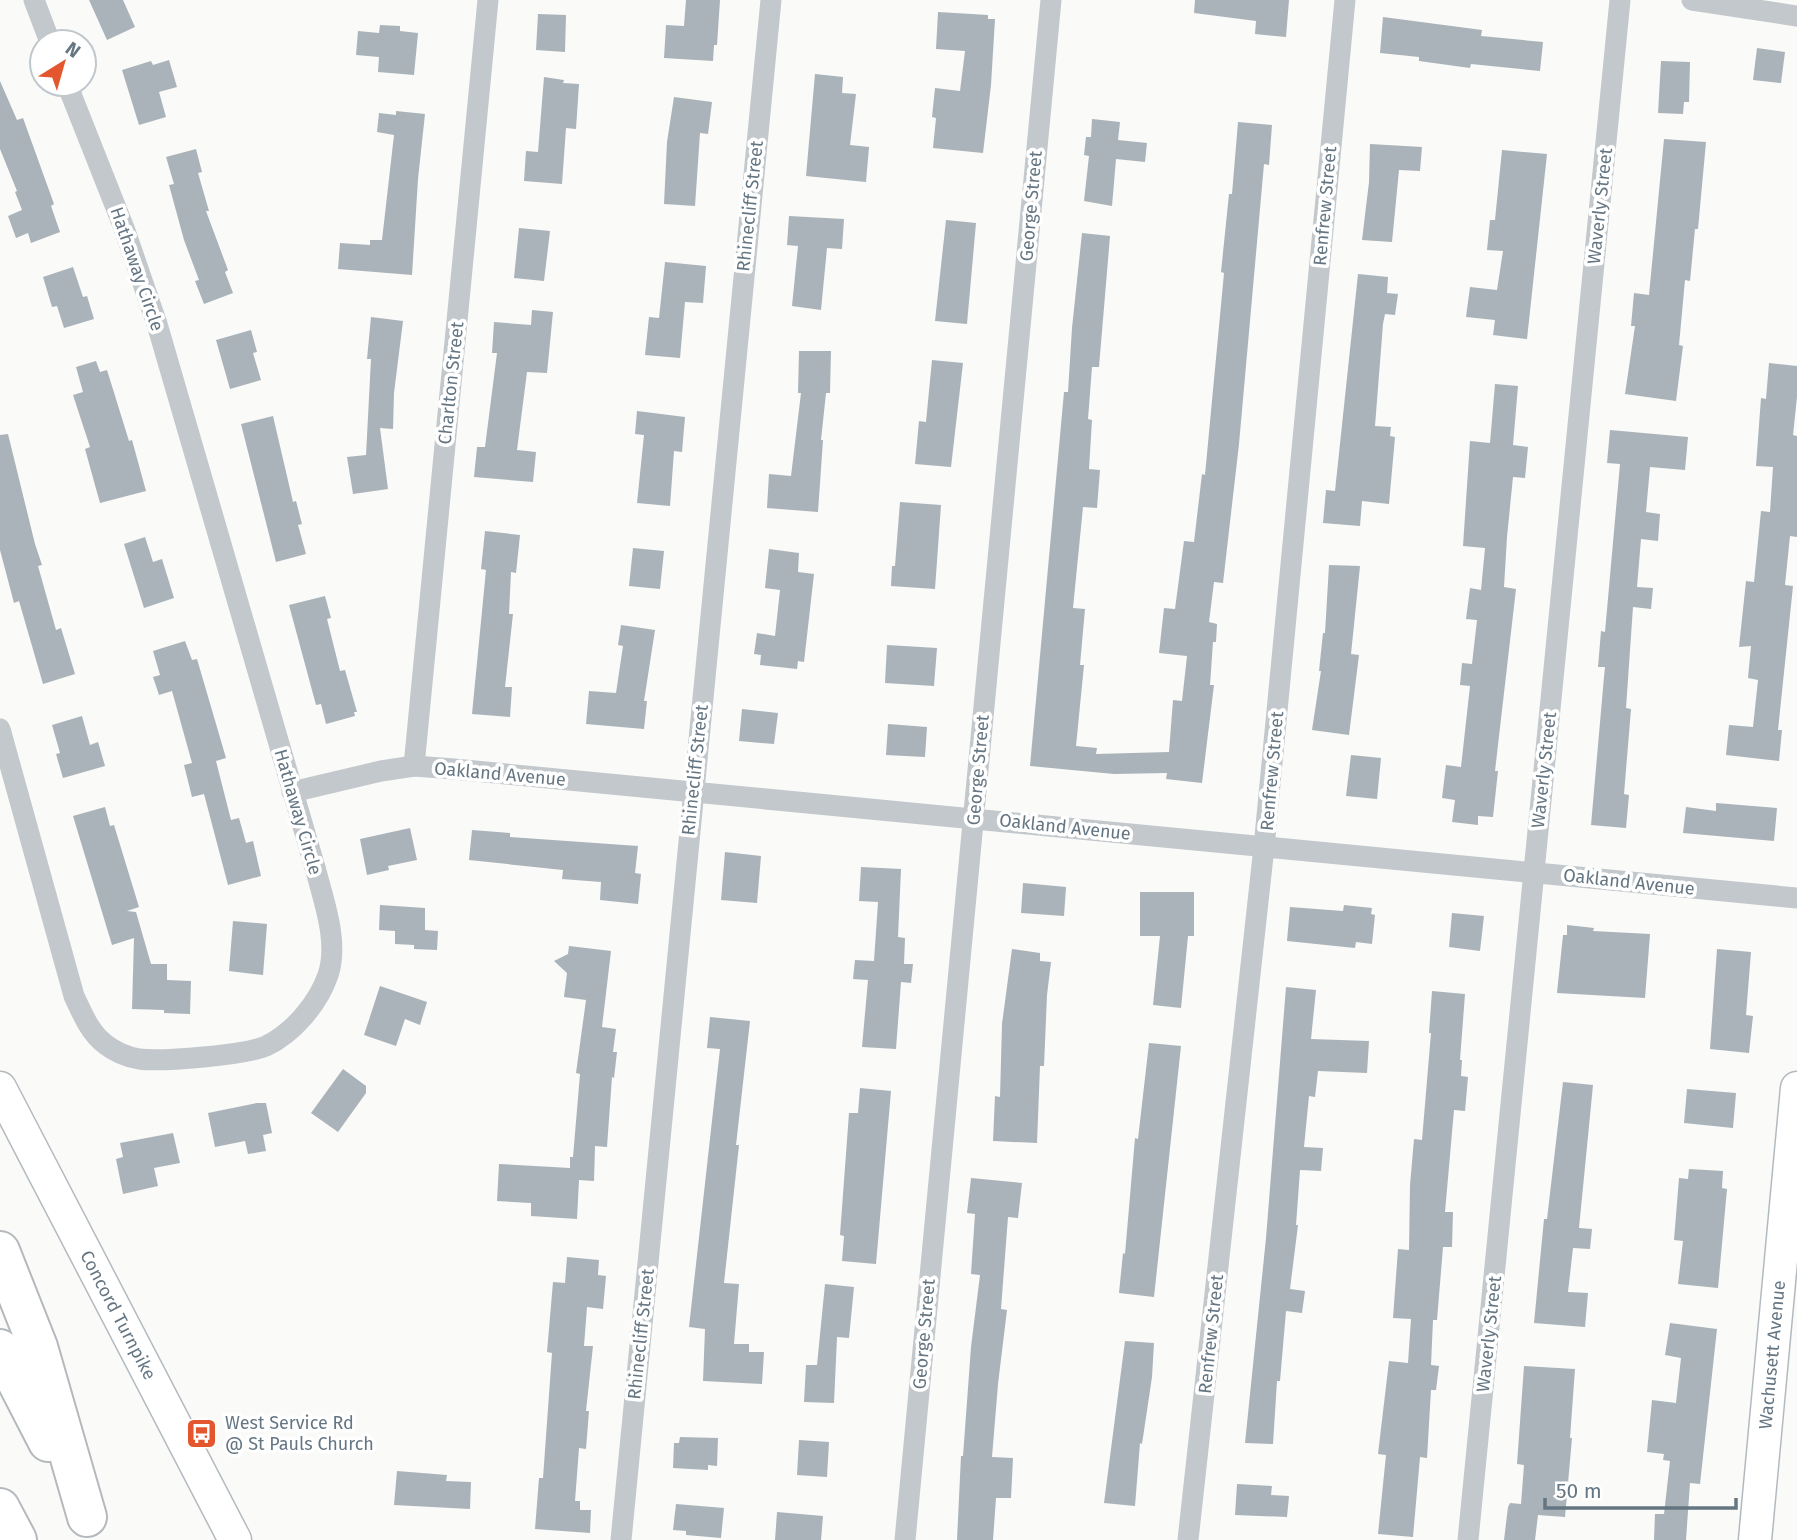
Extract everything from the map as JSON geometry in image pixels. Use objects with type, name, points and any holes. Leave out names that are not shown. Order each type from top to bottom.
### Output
[{"type":"highway","points":[[0,1251],[38,1347],[93,1528]]},
{"type":"highway","points":[[0,1349],[93,1528]]},
{"type":"highway","points":[[0,1508],[17,1540]]},
{"type":"main road","name":"Concord Turnpike","points":[[0,1088],[235,1540]]},
{"type":"main road","name":"Wachusett Avenue","points":[[1755,1540],[1797,1088]]},
{"type":"street","points":[[34,0],[45,28]]},
{"type":"street","name":"Charlton Street","points":[[414,766],[488,0]]},
{"type":"street","name":"Rhinecliff Street","points":[[621,1540],[771,0]]},
{"type":"street","name":"George Street","points":[[905,1540],[1051,0]]},
{"type":"street","name":"Renfrew Street","points":[[1188,1540],[1264,847],[1345,0]]},
{"type":"street","name":"Waverly Street","points":[[1468,1540],[1620,0]]},
{"type":"street","points":[[1692,0],[1797,16]]},
{"type":"street","name":"Hathaway Circle","points":[[0,729],[74,996],[94,1034],[106,1045],[137,1059],[158,1060],[250,1051],[280,1037],[303,1016],[322,989],[329,973],[331,953],[316,871],[157,324],[124,228],[73,98]]},
{"type":"street","name":"Oakland Avenue","points":[[292,792],[414,766],[1797,898]]},
{"type":"building","points":[[89,0],[123,0],[135,27],[107,40]]},
{"type":"building","points":[[686,0],[720,0],[717,45],[714,45],[713,61],[664,58],[666,25],[684,26]]},
{"type":"building","points":[[1195,0],[1289,0],[1286,37],[1255,34],[1256,21],[1194,13]]},
{"type":"building","points":[[938,12],[988,15],[988,19],[995,19],[983,153],[933,148],[935,88],[960,91],[965,51],[936,49]]},
{"type":"building","points":[[538,14],[566,15],[565,52],[536,50]]},
{"type":"building","points":[[1383,17],[1482,30],[1481,36],[1543,42],[1540,71],[1471,64],[1470,68],[1419,61],[1419,57],[1380,53]]},
{"type":"building","points":[[380,25],[400,26],[400,31],[418,33],[414,75],[378,72],[379,57],[356,55],[358,31],[379,33]]},
{"type":"building","points":[[1757,48],[1785,52],[1781,83],[1753,80]]},
{"type":"building","points":[[169,60],[177,87],[159,92],[166,117],[139,125],[122,70],[151,61],[153,65]]},
{"type":"building","points":[[1661,61],[1690,62],[1689,102],[1684,102],[1683,114],[1658,113]]},
{"type":"building","points":[[815,74],[843,77],[842,93],[856,94],[850,145],[869,147],[866,182],[806,176]]},
{"type":"building","points":[[544,77],[564,80],[563,83],[579,84],[576,129],[566,128],[562,184],[524,181],[526,151],[538,152]]},
{"type":"building","points":[[0,81],[17,120],[23,118],[54,204],[51,206],[60,232],[31,243],[28,233],[16,238],[8,216],[22,210],[0,149]]},
{"type":"building","points":[[674,97],[712,102],[708,134],[700,133],[695,206],[664,204],[667,142]]},
{"type":"building","points":[[396,111],[425,114],[412,275],[338,269],[340,243],[370,245],[370,240],[382,240],[394,135],[377,132],[379,113],[396,115]]},
{"type":"building","points":[[1092,119],[1120,122],[1118,140],[1147,143],[1145,162],[1116,159],[1112,206],[1084,201],[1089,156],[1084,155],[1086,137],[1091,137]]},
{"type":"building","points":[[1238,122],[1272,125],[1269,165],[1264,164],[1239,444],[1223,583],[1214,582],[1209,622],[1217,624],[1210,685],[1214,685],[1202,783],[1166,779],[1167,773],[1114,774],[1030,766],[1064,392],[1068,392],[1082,233],[1110,236],[1099,367],[1092,367],[1088,419],[1092,420],[1089,469],[1100,470],[1097,508],[1083,507],[1073,608],[1085,609],[1080,665],[1084,665],[1076,746],[1097,748],[1096,754],[1169,752],[1173,700],[1182,701],[1187,656],[1159,653],[1164,608],[1175,609],[1184,541],[1194,542],[1202,474],[1205,475],[1224,273],[1221,272],[1229,194],[1232,194]]},
{"type":"building","points":[[1664,139],[1706,142],[1698,229],[1695,229],[1690,281],[1685,280],[1679,345],[1683,346],[1676,401],[1625,394],[1635,326],[1631,326],[1634,293],[1649,295]]},
{"type":"building","points":[[1370,144],[1422,147],[1420,171],[1399,170],[1392,242],[1362,240],[1369,182]]},
{"type":"building","points":[[196,149],[202,172],[198,173],[209,211],[206,211],[228,270],[225,272],[233,293],[204,304],[195,281],[199,280],[184,240],[169,185],[174,184],[166,157]]},
{"type":"building","points":[[1502,150],[1547,154],[1527,339],[1493,335],[1495,320],[1466,317],[1470,287],[1497,290],[1503,251],[1487,250],[1490,220],[1495,220]]},
{"type":"building","points":[[789,216],[844,219],[842,249],[827,248],[821,310],[792,306],[798,246],[787,245]]},
{"type":"building","points":[[946,220],[976,223],[967,324],[935,321]]},
{"type":"building","points":[[519,228],[550,231],[544,281],[514,278]]},
{"type":"building","points":[[665,262],[706,266],[703,303],[685,302],[680,358],[645,355],[649,317],[659,318]]},
{"type":"building","points":[[73,267],[83,297],[87,296],[94,319],[64,328],[57,306],[52,307],[43,277]]},
{"type":"building","points":[[1358,274],[1388,277],[1387,293],[1398,294],[1395,315],[1385,314],[1383,324],[1375,426],[1391,427],[1390,436],[1395,437],[1389,504],[1362,501],[1360,526],[1323,523],[1326,490],[1335,491]]},
{"type":"building","points":[[532,310],[553,312],[547,373],[527,372],[517,450],[536,452],[533,482],[474,477],[477,447],[485,447],[497,353],[492,353],[494,322],[531,325]]},
{"type":"building","points":[[371,317],[403,321],[394,393],[393,429],[380,428],[388,489],[353,494],[347,457],[366,455],[371,359],[367,359]]},
{"type":"building","points":[[251,330],[257,352],[253,353],[261,380],[230,389],[216,340]]},
{"type":"building","points":[[799,351],[831,351],[830,393],[826,393],[821,440],[818,512],[767,508],[769,474],[791,476],[801,393],[798,393]]},
{"type":"building","points":[[932,360],[963,363],[951,467],[915,464],[919,421],[926,422]]},
{"type":"building","points":[[96,361],[100,372],[107,370],[129,441],[132,440],[146,491],[100,503],[85,449],[90,447],[73,395],[83,392],[76,367]]},
{"type":"building","points":[[1769,363],[1797,366],[1793,435],[1797,436],[1797,537],[1790,536],[1785,585],[1793,586],[1778,730],[1782,730],[1779,761],[1726,755],[1729,725],[1753,727],[1758,680],[1748,678],[1751,646],[1739,647],[1746,581],[1754,582],[1761,511],[1770,512],[1773,467],[1756,466],[1761,398],[1766,399]]},
{"type":"building","points":[[1495,384],[1518,386],[1513,445],[1528,447],[1525,478],[1513,477],[1507,537],[1504,587],[1516,589],[1495,771],[1498,771],[1493,817],[1478,816],[1478,825],[1452,822],[1455,800],[1442,798],[1446,765],[1461,767],[1470,686],[1460,685],[1462,663],[1472,664],[1477,620],[1466,619],[1470,588],[1481,590],[1485,548],[1463,546],[1470,441],[1490,443]]},
{"type":"building","points":[[637,411],[685,417],[682,452],[674,451],[670,506],[637,503],[644,435],[635,434]]},
{"type":"building","points":[[273,416],[293,502],[296,501],[302,524],[298,525],[306,554],[276,562],[241,424]]},
{"type":"building","points":[[1610,430],[1688,437],[1685,470],[1650,467],[1646,512],[1660,514],[1658,541],[1641,539],[1637,587],[1653,588],[1651,609],[1633,607],[1626,708],[1631,709],[1624,794],[1629,795],[1626,828],[1591,825],[1605,667],[1598,667],[1601,631],[1605,632],[1620,464],[1607,463]]},
{"type":"building","points":[[8,434],[42,565],[38,566],[56,630],[61,628],[75,674],[43,684],[19,601],[14,603],[0,550],[0,435]]},
{"type":"building","points":[[900,502],[941,505],[935,589],[891,586]]},
{"type":"building","points":[[485,531],[520,535],[516,573],[511,572],[509,614],[513,614],[505,687],[512,687],[510,717],[472,714],[486,570],[481,569]]},
{"type":"building","points":[[145,537],[153,562],[162,559],[174,598],[144,608],[124,544]]},
{"type":"building","points":[[633,548],[664,551],[660,589],[629,586]]},
{"type":"building","points":[[769,549],[799,553],[798,572],[814,574],[804,662],[798,661],[797,669],[760,665],[761,655],[754,654],[757,633],[775,636],[780,590],[765,588]]},
{"type":"building","points":[[1329,565],[1360,566],[1351,654],[1359,655],[1349,735],[1312,730],[1325,633]]},
{"type":"building","points":[[325,596],[331,618],[327,619],[340,671],[345,670],[357,712],[354,712],[355,716],[326,724],[321,704],[316,705],[289,605]]},
{"type":"building","points":[[621,625],[655,630],[644,701],[647,701],[644,729],[586,724],[589,691],[616,693],[623,646],[618,645]]},
{"type":"building","points":[[185,641],[192,660],[197,659],[226,758],[216,761],[231,820],[239,818],[246,843],[253,841],[261,876],[228,885],[204,794],[192,797],[184,765],[192,763],[172,691],[159,695],[153,677],[160,675],[153,651]]},
{"type":"building","points":[[887,645],[937,648],[934,686],[885,683]]},
{"type":"building","points":[[742,709],[778,713],[774,744],[739,741]]},
{"type":"building","points":[[82,716],[90,745],[98,742],[105,766],[63,778],[56,754],[60,753],[52,725]]},
{"type":"building","points":[[888,724],[927,727],[925,757],[886,755]]},
{"type":"building","points":[[1351,755],[1381,758],[1377,799],[1346,796]]},
{"type":"building","points":[[1716,803],[1777,808],[1774,841],[1683,833],[1686,807],[1716,811]]},
{"type":"building","points":[[105,807],[110,826],[114,825],[139,907],[127,911],[136,912],[151,964],[167,964],[167,980],[191,981],[190,1014],[132,1009],[134,938],[112,945],[73,816]]},
{"type":"building","points":[[410,828],[417,860],[388,866],[389,870],[367,875],[360,839]]},
{"type":"building","points":[[472,830],[510,833],[510,837],[638,846],[635,873],[641,874],[638,904],[600,900],[601,882],[562,879],[563,870],[469,860]]},
{"type":"building","points":[[725,852],[761,856],[757,903],[721,900]]},
{"type":"building","points":[[861,867],[901,869],[898,937],[905,938],[904,964],[913,964],[911,983],[901,982],[896,1049],[862,1047],[868,980],[853,979],[855,960],[874,961],[878,902],[859,901]]},
{"type":"building","points":[[1023,883],[1066,887],[1064,916],[1021,913]]},
{"type":"building","points":[[1140,892],[1194,892],[1194,936],[1188,936],[1181,1008],[1153,1005],[1160,936],[1140,936]]},
{"type":"building","points":[[380,905],[425,908],[425,930],[438,931],[437,950],[414,949],[414,945],[395,944],[395,931],[379,930]]},
{"type":"building","points":[[1344,905],[1372,908],[1371,914],[1375,915],[1372,944],[1356,942],[1355,948],[1287,941],[1290,907],[1343,911]]},
{"type":"building","points":[[1452,913],[1484,916],[1480,951],[1449,947]]},
{"type":"building","points":[[233,921],[267,924],[263,975],[229,971]]},
{"type":"building","points":[[1567,925],[1594,928],[1593,931],[1650,934],[1645,998],[1557,993],[1563,935],[1567,935]]},
{"type":"building","points":[[569,946],[611,951],[602,1027],[616,1029],[613,1052],[617,1052],[614,1078],[612,1077],[607,1147],[595,1146],[594,1181],[579,1180],[577,1219],[531,1216],[531,1203],[497,1201],[499,1164],[570,1168],[580,1074],[576,1073],[586,1000],[564,997],[567,973],[554,961],[568,954]]},
{"type":"building","points":[[1012,949],[1040,953],[1040,961],[1051,962],[1044,1066],[1040,1066],[1037,1143],[993,1141],[995,1096],[1000,1097],[1002,1024]]},
{"type":"building","points":[[1717,949],[1751,952],[1746,1015],[1753,1016],[1749,1053],[1710,1049]]},
{"type":"building","points":[[380,986],[427,1002],[420,1025],[405,1019],[396,1046],[364,1035]]},
{"type":"building","points":[[1286,987],[1316,990],[1311,1039],[1369,1041],[1367,1073],[1318,1071],[1315,1097],[1309,1096],[1304,1147],[1323,1148],[1321,1171],[1300,1170],[1298,1225],[1290,1289],[1305,1291],[1302,1313],[1286,1311],[1280,1381],[1277,1381],[1273,1444],[1245,1443],[1266,1238]]},
{"type":"building","points":[[1432,991],[1465,994],[1460,1060],[1461,1076],[1468,1077],[1465,1111],[1454,1110],[1445,1212],[1453,1212],[1452,1247],[1443,1247],[1437,1320],[1433,1320],[1431,1365],[1439,1366],[1436,1390],[1431,1390],[1427,1458],[1420,1457],[1413,1537],[1378,1534],[1386,1455],[1378,1454],[1389,1361],[1408,1363],[1411,1319],[1393,1318],[1398,1249],[1409,1250],[1414,1139],[1422,1140]]},
{"type":"building","points":[[710,1017],[750,1021],[724,1283],[739,1284],[734,1344],[749,1344],[749,1352],[764,1352],[762,1384],[703,1381],[705,1329],[689,1327],[720,1049],[707,1048]]},
{"type":"building","points":[[1149,1043],[1181,1046],[1154,1297],[1119,1293],[1135,1138],[1138,1139]]},
{"type":"building","points":[[343,1069],[366,1086],[366,1093],[338,1132],[311,1113]]},
{"type":"building","points":[[1563,1082],[1593,1085],[1579,1228],[1592,1229],[1590,1249],[1573,1248],[1568,1292],[1588,1293],[1585,1327],[1534,1323],[1544,1219],[1547,1219]]},
{"type":"building","points":[[860,1088],[891,1091],[876,1264],[842,1261],[844,1236],[840,1235],[849,1113],[858,1113]]},
{"type":"building","points":[[1687,1089],[1736,1093],[1733,1128],[1684,1123]]},
{"type":"building","points":[[266,1103],[272,1133],[263,1135],[266,1151],[248,1154],[245,1141],[215,1147],[208,1113]]},
{"type":"building","points":[[173,1133],[180,1163],[154,1168],[158,1186],[123,1194],[116,1159],[123,1157],[120,1143]]},
{"type":"building","points":[[1689,1169],[1723,1171],[1722,1188],[1727,1189],[1718,1288],[1678,1284],[1683,1241],[1674,1240],[1679,1178],[1688,1179]]},
{"type":"building","points":[[971,1178],[1022,1183],[1018,1218],[1008,1217],[1001,1309],[1007,1310],[992,1457],[1013,1458],[1011,1498],[996,1498],[993,1540],[957,1540],[961,1456],[980,1275],[971,1274],[975,1214],[967,1213]]},
{"type":"building","points":[[567,1257],[599,1260],[598,1275],[606,1276],[603,1309],[587,1307],[584,1346],[593,1346],[586,1411],[589,1411],[586,1449],[579,1448],[575,1501],[580,1501],[580,1510],[591,1510],[590,1533],[535,1529],[539,1478],[543,1478],[552,1353],[547,1352],[553,1282],[565,1283]]},
{"type":"building","points":[[825,1284],[854,1287],[849,1338],[837,1337],[834,1403],[804,1402],[806,1365],[817,1365]]},
{"type":"building","points":[[1670,1323],[1717,1329],[1700,1484],[1690,1483],[1686,1540],[1654,1540],[1655,1514],[1664,1514],[1670,1461],[1663,1460],[1664,1454],[1647,1452],[1652,1400],[1676,1403],[1681,1358],[1665,1355]]},
{"type":"building","points":[[1125,1341],[1154,1343],[1152,1377],[1142,1444],[1140,1443],[1135,1506],[1104,1503]]},
{"type":"building","points":[[1524,1366],[1575,1369],[1565,1517],[1538,1515],[1535,1540],[1504,1540],[1508,1507],[1510,1503],[1521,1504],[1524,1465],[1517,1464]]},
{"type":"building","points":[[680,1437],[718,1438],[717,1466],[708,1465],[708,1470],[673,1468],[674,1443],[679,1443]]},
{"type":"building","points":[[799,1440],[829,1442],[827,1477],[797,1475]]},
{"type":"building","points":[[397,1471],[447,1475],[446,1481],[471,1482],[470,1509],[394,1505]]},
{"type":"building","points":[[1237,1484],[1272,1486],[1271,1495],[1289,1496],[1287,1517],[1235,1515]]},
{"type":"building","points":[[676,1504],[724,1508],[721,1538],[686,1535],[686,1531],[673,1530]]},
{"type":"building","points":[[777,1512],[823,1516],[821,1540],[775,1540]]},
{"type":"place","name":"West Service Rd @ St Pauls Church","points":[[202,1433]]}]
